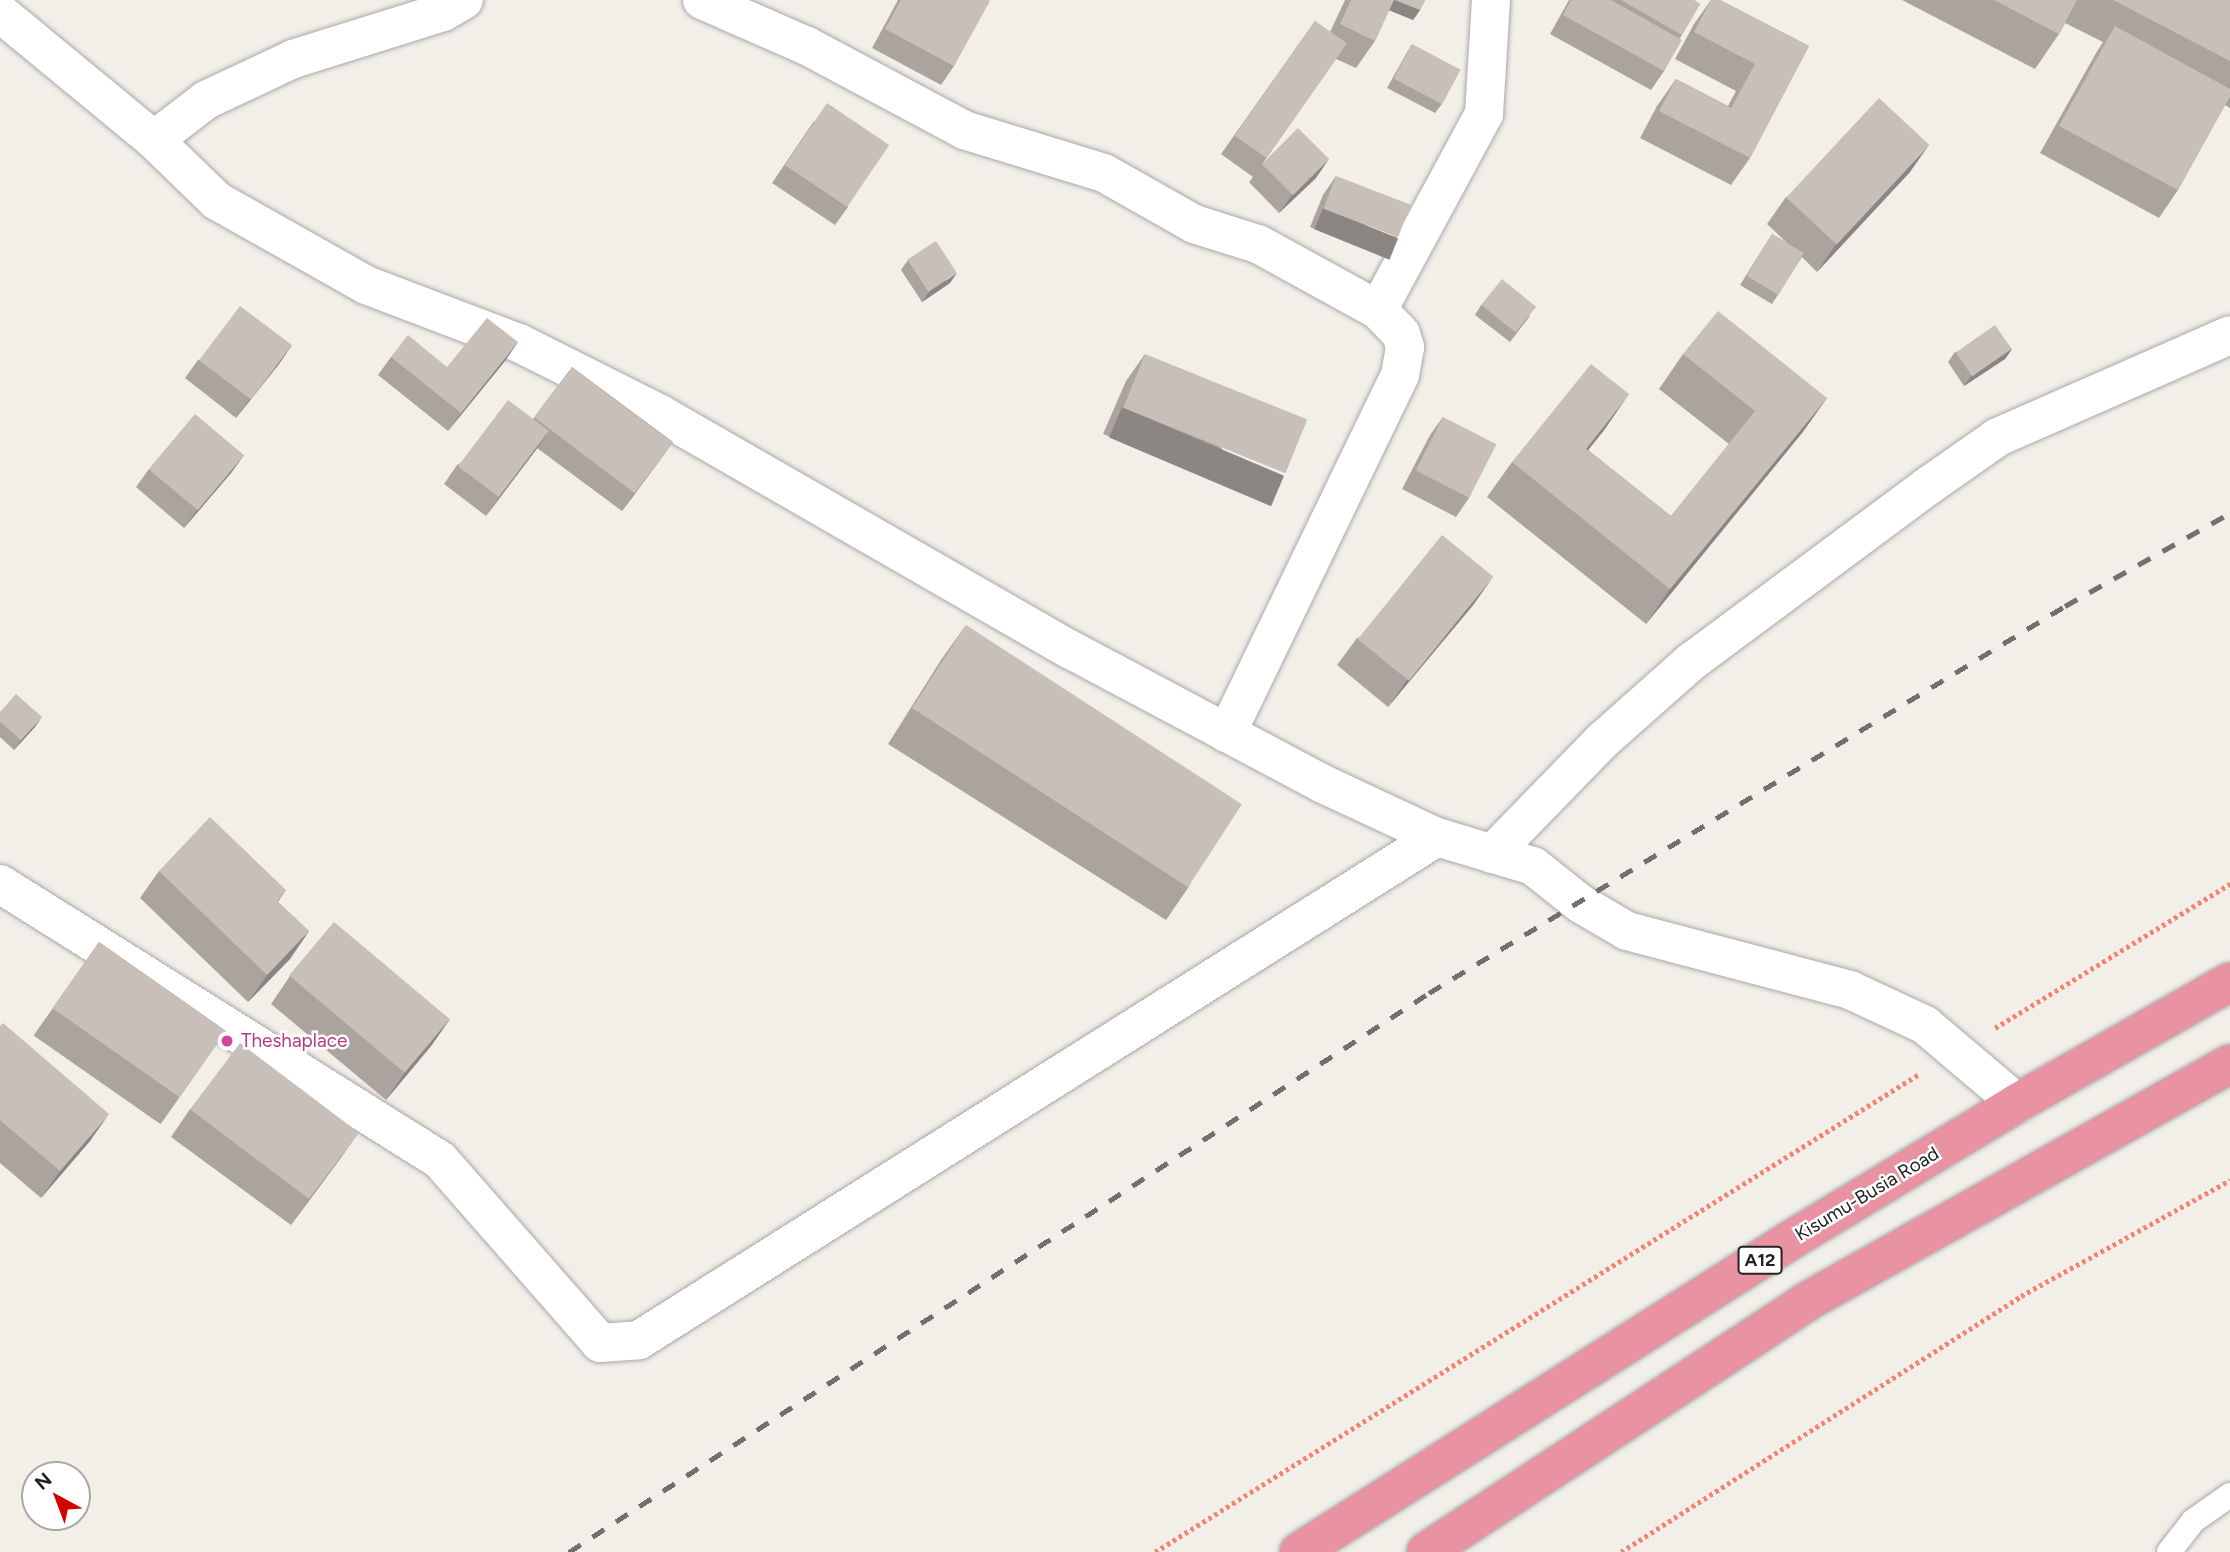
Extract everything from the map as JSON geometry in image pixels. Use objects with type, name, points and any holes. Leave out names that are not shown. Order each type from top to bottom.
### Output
[{"type":"highway","name":"Kisumu-Busia Road","points":[[1299,1552],[2017,1103],[2230,982]]},
{"type":"highway","points":[[1426,1552],[1806,1302],[2230,1064]]},
{"type":"street","points":[[154,140],[206,100],[293,59],[443,12],[464,0]]},
{"type":"street","points":[[702,0],[807,46],[964,130],[1104,173],[1194,224],[1258,244],[1378,310],[1401,334],[1405,347],[1400,375],[1227,733]]},
{"type":"street","points":[[1378,310],[1484,114],[1491,0]]},
{"type":"street","points":[[0,13],[154,140],[217,201],[366,285],[519,343],[660,414],[1071,650],[1227,733],[1437,837],[1533,866],[1581,904],[1627,931],[1850,990],[1925,1026],[1958,1050],[2017,1103]]},
{"type":"street","points":[[1492,854],[1603,740],[1691,662],[1928,486],[1998,437],[2230,335]]},
{"type":"street","points":[[0,884],[440,1160],[600,1343],[639,1340],[1437,837]]},
{"type":"lane","points":[[2169,1552],[2193,1521],[2230,1495]]},
{"type":"path","points":[[1155,1552],[1958,1050],[2230,884]]},
{"type":"path","points":[[1620,1552],[2021,1296],[2230,1180]]},
{"type":"building","points":[[901,0],[990,1],[954,66],[885,29]]},
{"type":"building","points":[[1351,0],[1394,0],[1375,41],[1340,24]]},
{"type":"building","points":[[1395,0],[1425,0],[1420,10]]},
{"type":"building","points":[[1571,0],[1611,0],[1682,40],[1664,71],[1563,15]]},
{"type":"building","points":[[1621,0],[1694,0],[1700,4],[1682,35]]},
{"type":"building","points":[[1711,0],[1720,0],[1809,46],[1750,158],[1659,111],[1676,79],[1731,108],[1755,64],[1694,32]]},
{"type":"building","points":[[1994,0],[2077,0],[2059,34]]},
{"type":"building","points":[[2113,0],[2230,0],[2230,61]]},
{"type":"building","points":[[1315,21],[1347,43],[1267,158],[1235,136]]},
{"type":"building","points":[[2115,26],[2230,89],[2230,96],[2178,190],[2059,126]]},
{"type":"building","points":[[1412,44],[1461,70],[1442,104],[1394,78]]},
{"type":"building","points":[[1879,98],[1929,145],[1837,245],[1786,197]]},
{"type":"building","points":[[827,103],[889,145],[847,207],[785,165]]},
{"type":"building","points":[[1298,128],[1329,159],[1293,195],[1262,164]]},
{"type":"building","points":[[1336,176],[1411,205],[1398,237],[1323,209]]},
{"type":"building","points":[[1772,234],[1804,253],[1778,295],[1747,276]]},
{"type":"building","points":[[936,241],[957,273],[928,291],[907,260]]},
{"type":"building","points":[[1502,279],[1536,307],[1515,332],[1481,305]]},
{"type":"building","points":[[240,306],[292,345],[251,399],[199,360]]},
{"type":"building","points":[[1718,311],[1827,398],[1670,589],[1512,462],[1591,364],[1629,394],[1586,449],[1671,516],[1755,411],[1683,354]]},
{"type":"building","points":[[487,318],[518,342],[461,413],[391,357],[408,335],[447,367]]},
{"type":"building","points":[[1995,325],[2012,349],[1972,376],[1956,353]]},
{"type":"building","points":[[1145,354],[1307,420],[1286,473],[1123,408]]},
{"type":"building","points":[[572,367],[673,443],[635,493],[534,417]]},
{"type":"building","points":[[508,400],[549,431],[499,497],[458,466]]},
{"type":"building","points":[[195,414],[244,455],[198,510],[149,469]]},
{"type":"building","points":[[1443,417],[1496,444],[1469,498],[1416,470]]},
{"type":"building","points":[[1442,535],[1493,577],[1409,681],[1358,639]]},
{"type":"building","points":[[966,625],[1242,804],[1188,887],[912,708]]},
{"type":"building","points":[[16,694],[42,717],[21,740],[0,722],[0,712]]},
{"type":"building","points":[[210,817],[286,890],[277,901],[309,931],[267,975],[159,871]]},
{"type":"building","points":[[334,922],[450,1019],[405,1073],[289,976]]},
{"type":"building","points":[[99,942],[226,1031],[180,1097],[53,1008]]},
{"type":"building","points":[[3,1023],[109,1114],[60,1171],[0,1120],[0,1026]]},
{"type":"building","points":[[240,1043],[359,1133],[309,1199],[190,1109]]},
{"type":"railway","points":[[569,1552],[1429,993],[2065,606],[2230,513]]},
{"type":"place","name":"Theshaplace","points":[[227,1041]]}]
